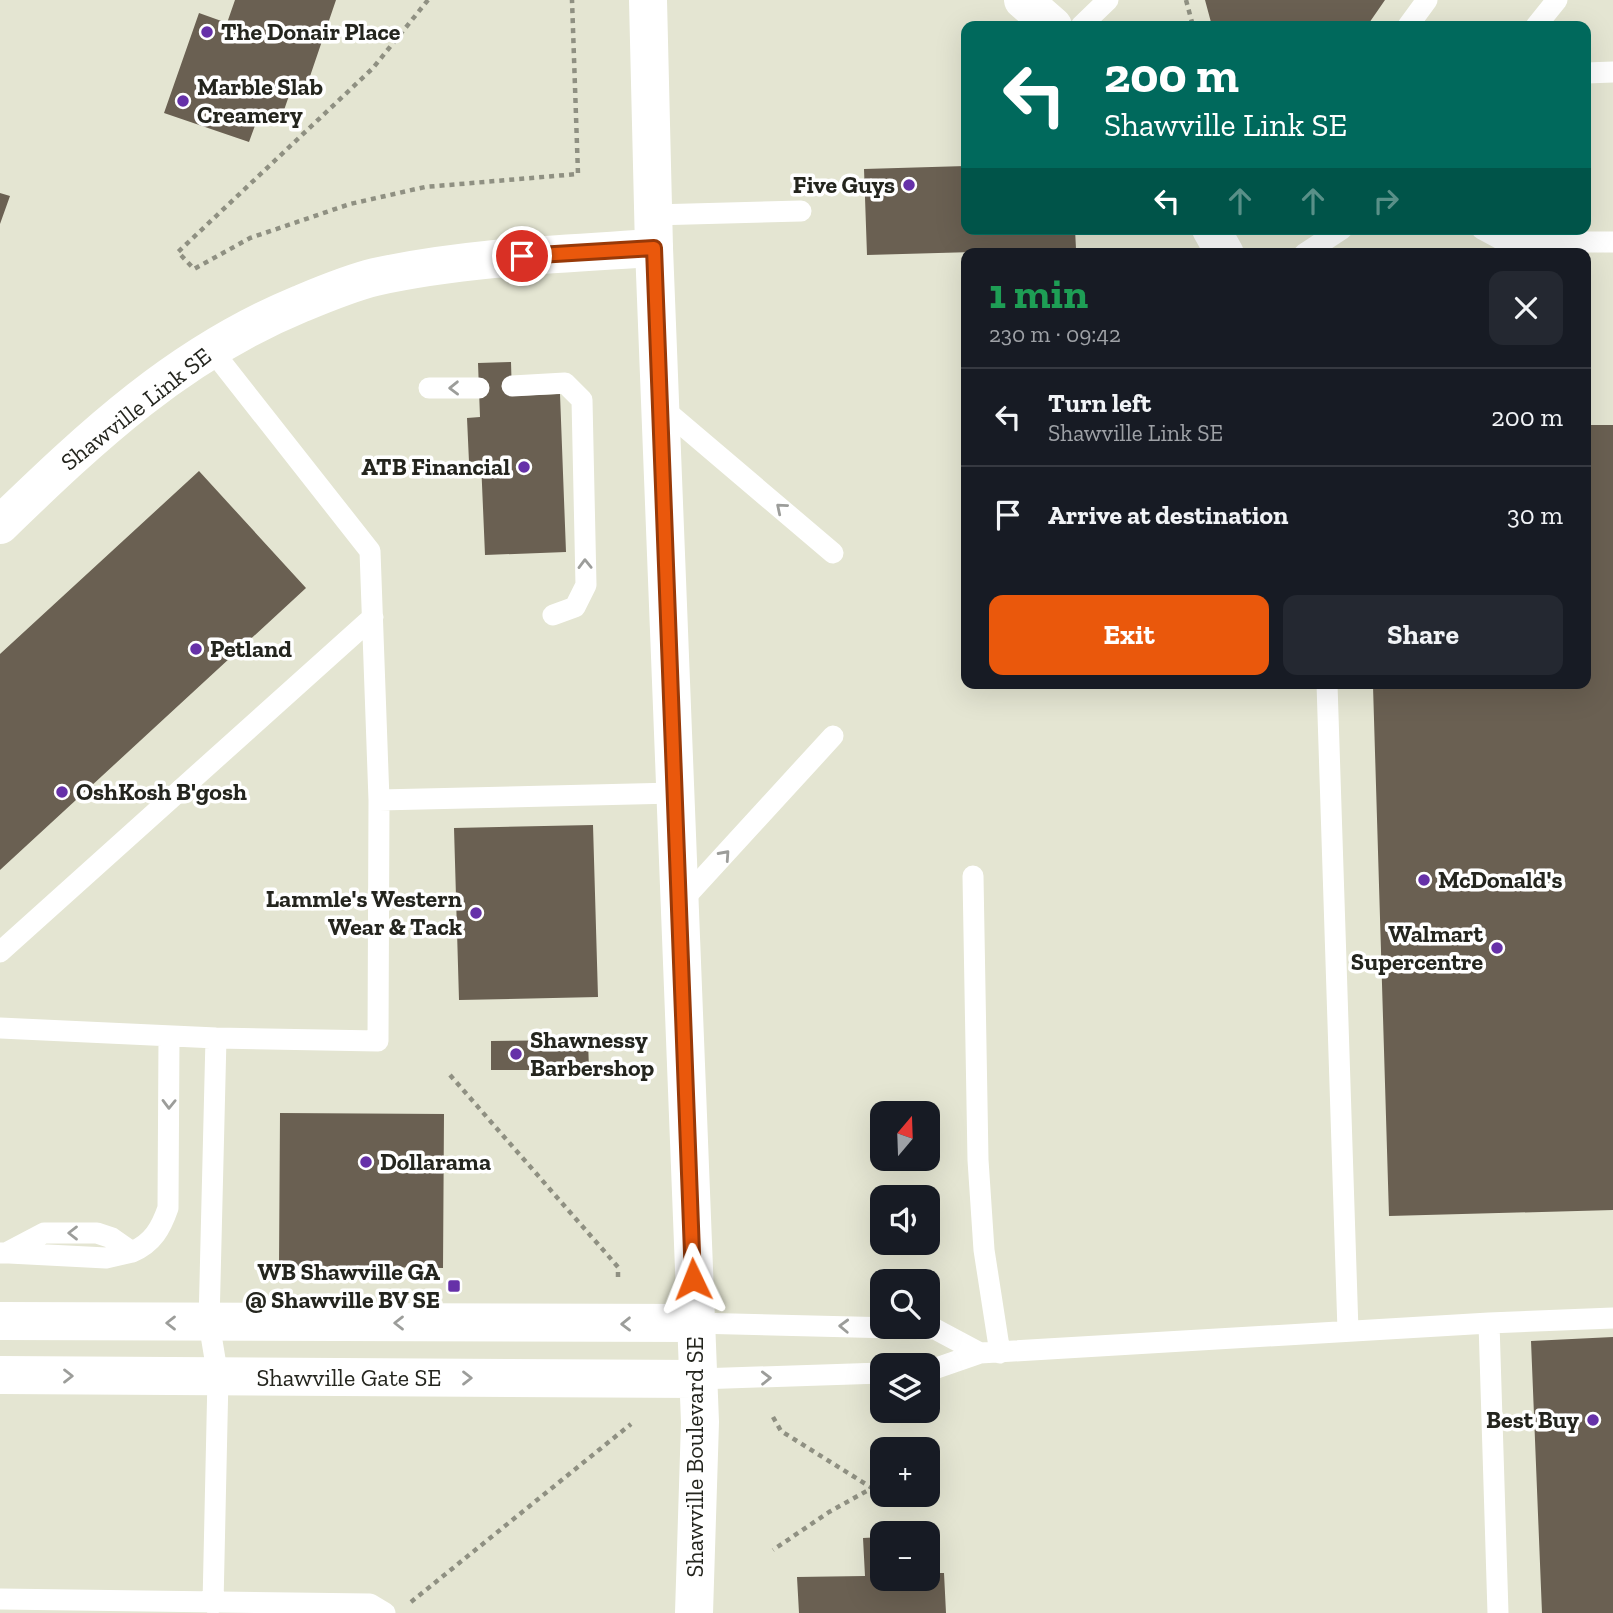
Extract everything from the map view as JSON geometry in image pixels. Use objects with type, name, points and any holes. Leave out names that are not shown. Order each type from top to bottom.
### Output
[{"type":"street","name":"Shawville Boulevard SE","points":[[648,0],[660,406],[698,1379],[694,1613]]},
{"type":"street","points":[[649,42],[667,0]]},
{"type":"street","points":[[1023,0],[1046,21]]},
{"type":"street","name":"Shawville Link SE","points":[[0,525],[81,447],[170,375],[273,315],[373,278],[654,231]]},
{"type":"street","points":[[0,1321],[694,1323]]},
{"type":"street","name":"Shawville Gate SE","points":[[0,1375],[698,1379]]},
{"type":"lane","points":[[1086,21],[1108,0]]},
{"type":"lane","points":[[1412,21],[1427,0]]},
{"type":"lane","points":[[1540,21],[1557,0]]},
{"type":"lane","points":[[1591,73],[1613,72]]},
{"type":"lane","points":[[654,231],[802,211]]},
{"type":"lane","points":[[1313,248],[1333,235]]},
{"type":"lane","points":[[1493,235],[1506,242],[1613,242]]},
{"type":"lane","points":[[0,1028],[216,1038],[378,1041],[380,800],[370,551],[211,349]]},
{"type":"lane","points":[[512,386],[565,383],[582,400],[586,585],[575,607],[553,615]]},
{"type":"lane","points":[[429,388],[480,388]]},
{"type":"lane","points":[[660,406],[833,553]]},
{"type":"lane","points":[[0,952],[373,617]]},
{"type":"lane","points":[[1327,689],[1348,1332]]},
{"type":"lane","points":[[679,905],[833,736]]},
{"type":"lane","points":[[380,800],[675,793]]},
{"type":"lane","points":[[974,876],[978,1160],[990,1353]]},
{"type":"lane","points":[[3,1253],[44,1233],[97,1233],[112,1238],[132,1252],[142,1248],[158,1233],[168,1208],[169,1036]]},
{"type":"lane","points":[[213,1604],[218,1377],[209,1323],[216,1038]]},
{"type":"lane","points":[[940,1368],[990,1353],[1613,1318]]},
{"type":"lane","points":[[694,1323],[935,1329],[990,1353]]},
{"type":"lane","points":[[1489,1323],[1498,1613]]},
{"type":"lane","points":[[698,1379],[870,1373]]},
{"type":"lane","points":[[0,1599],[276,1608],[370,1604],[385,1613]]},
{"type":"path","points":[[428,0],[373,68],[178,252],[194,269],[250,238],[350,204],[425,187],[578,174],[572,0]]},
{"type":"path","points":[[1186,0],[1192,21]]},
{"type":"path","points":[[450,1075],[618,1267],[618,1280]]},
{"type":"path","points":[[773,1417],[781,1430],[872,1488],[829,1512],[773,1550]]},
{"type":"path","points":[[407,1605],[631,1424]]},
{"type":"building","points":[[235,0],[336,0],[306,88],[293,84],[282,116],[261,109],[249,142],[164,113],[199,13],[227,23]]},
{"type":"building","points":[[1205,0],[1385,0],[1370,21],[1211,21]]},
{"type":"building","points":[[961,166],[961,235],[1075,235],[1076,248],[961,248],[961,252],[867,255],[864,169]]},
{"type":"building","points":[[0,193],[10,196],[0,224]]},
{"type":"building","points":[[511,362],[512,396],[560,394],[566,552],[485,555],[481,461],[469,462],[467,418],[480,417],[478,363]]},
{"type":"building","name":"Walmart Supercentre","points":[[1591,425],[1613,425],[1613,1210],[1389,1216],[1373,689],[1591,689]]},
{"type":"building","points":[[199,471],[306,588],[0,870],[0,654]]},
{"type":"building","points":[[593,825],[598,997],[459,1000],[454,828]]},
{"type":"building","points":[[588,1040],[589,1070],[491,1070],[491,1041]]},
{"type":"building","points":[[280,1113],[444,1114],[443,1268],[279,1266]]},
{"type":"building","points":[[1613,1337],[1613,1613],[1542,1613],[1531,1341]]},
{"type":"building","points":[[863,1538],[870,1538],[870,1591],[940,1591],[940,1573],[944,1573],[946,1613],[799,1613],[797,1577],[865,1576]]},
{"type":"place","name":"The Donair Place","points":[[207,32]]},
{"type":"place","name":"Marble Slab Creamery","points":[[183,101]]},
{"type":"place","name":"Five Guys","points":[[909,185]]},
{"type":"place","name":"ATB Financial","points":[[524,467]]},
{"type":"place","name":"Petland","points":[[196,649]]},
{"type":"place","name":"OshKosh B'gosh","points":[[62,792]]},
{"type":"place","name":"McDonald's","points":[[1424,880]]},
{"type":"place","name":"Lammle's Western Wear & Tack","points":[[476,913]]},
{"type":"place","name":"Walmart Supercentre","points":[[1497,948]]},
{"type":"place","name":"Shawnessy Barbershop","points":[[516,1054]]},
{"type":"place","name":"Dollarama","points":[[366,1162]]},
{"type":"place","name":"WB Shawville GA @ Shawville BV SE","points":[[454,1286]]},
{"type":"place","name":"Best Buy","points":[[1593,1420]]},
{"type":"route","points":[[522,256],[654,248],[693,1279]]}]
